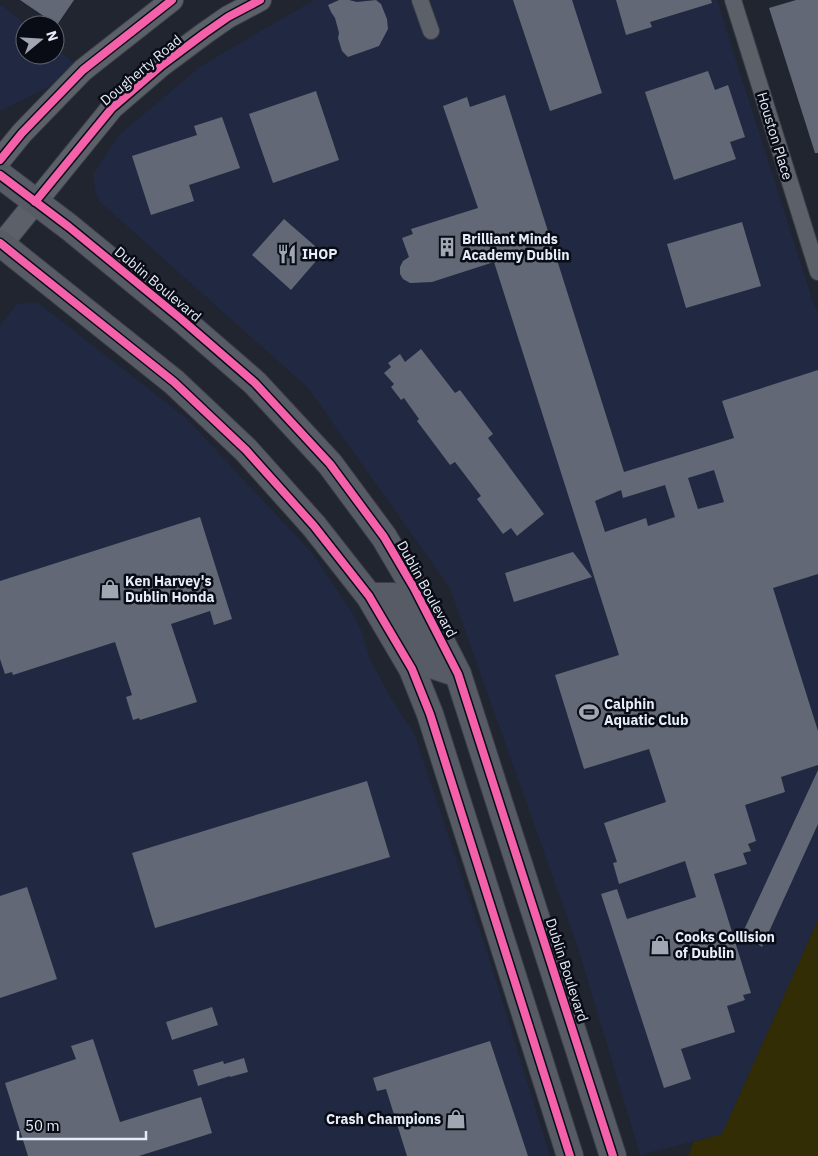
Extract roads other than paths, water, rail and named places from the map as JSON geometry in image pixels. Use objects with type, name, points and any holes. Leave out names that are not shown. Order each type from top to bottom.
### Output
[{"type":"main road","points":[[0,160],[22,133],[83,70],[172,0]]},
{"type":"main road","name":"Dougherty Road","points":[[0,245],[112,108],[176,54],[228,17],[260,0]]},
{"type":"main road","name":"Dublin Boulevard","points":[[0,176],[69,228],[173,312],[255,383],[330,464],[389,546],[414,588],[458,674],[614,1156]]},
{"type":"main road","points":[[0,245],[174,382],[246,450],[314,526],[368,596],[412,669],[430,714],[570,1156]]},
{"type":"main road","points":[[368,596],[394,596],[434,666],[458,674]]},
{"type":"street","points":[[420,0],[432,30]]},
{"type":"street","name":"Houston Place","points":[[733,0],[818,272]]},
{"type":"place","name":"Brilliant Minds Academy Dublin","points":[[447,247]]},
{"type":"place","name":"IHOP","points":[[287,254]]},
{"type":"place","name":"Ken Harvey's Dublin Honda","points":[[110,589]]},
{"type":"place","name":"Calphin Aquatic Club","points":[[589,712]]},
{"type":"place","name":"Cooks Collision of Dublin","points":[[660,945]]},
{"type":"place","name":"Crash Champions","points":[[456,1119]]}]
